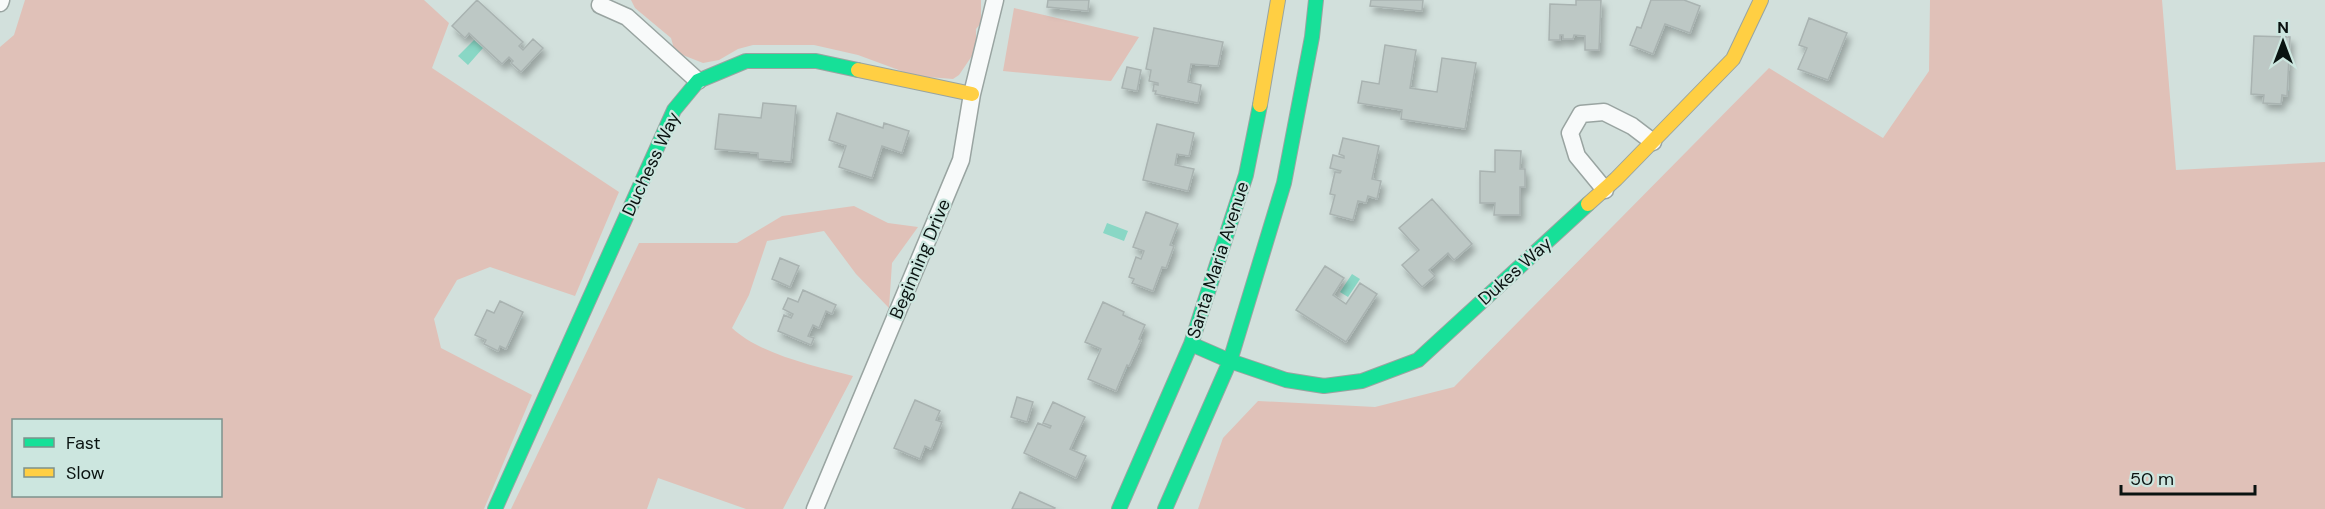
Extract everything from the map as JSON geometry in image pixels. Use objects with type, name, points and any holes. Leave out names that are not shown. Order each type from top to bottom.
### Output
[{"type":"street","name":"Beginning Drive","points":[[815,509],[961,160],[972,94],[995,0]]},
{"type":"street","name":"Santa Maria Avenue","points":[[1119,509],[1191,344],[1246,175],[1278,0]]},
{"type":"street","points":[[1165,509],[1230,361],[1284,183],[1312,37],[1316,0]]},
{"type":"street","name":"Dukes Way","points":[[1191,344],[1230,361],[1286,380],[1324,386],[1362,381],[1418,360],[1605,190],[1733,59],[1761,0]]},
{"type":"street","points":[[600,5],[627,17],[698,81]]},
{"type":"street","name":"Duchess Way","points":[[495,509],[674,110],[698,81],[746,61],[816,61],[972,94]]},
{"type":"street","points":[[1605,190],[1577,156],[1570,133],[1581,114],[1604,112],[1632,126],[1653,142]]},
{"type":"shaded area","points":[[25,0],[424,0],[449,23],[432,68],[619,192],[575,296],[490,267],[457,280],[434,319],[441,348],[532,395],[484,509],[0,509],[0,47],[14,35]]},
{"type":"shaded area","points":[[631,0],[981,0],[981,23],[976,29],[976,50],[959,75],[953,79],[915,76],[858,55],[814,45],[753,45],[738,49],[719,60],[703,63],[675,52],[671,38],[635,8]]},
{"type":"shaded area","points":[[1930,0],[2162,0],[2176,170],[2325,162],[2325,509],[1198,509],[1223,438],[1258,401],[1375,407],[1454,387],[1769,68],[1883,138],[1929,71]]},
{"type":"shaded area","points":[[1014,8],[1139,37],[1111,81],[1003,71]]},
{"type":"shaded area","points":[[474,40],[483,48],[468,65],[458,56]]},
{"type":"shaded area","points":[[854,206],[888,223],[918,227],[892,263],[889,308],[856,274],[824,231],[767,241],[749,295],[732,328],[773,352],[806,364],[853,376],[783,509],[746,509],[658,478],[647,509],[511,509],[639,243],[737,243],[782,216]]},
{"type":"shaded area","points":[[1107,223],[1128,231],[1124,241],[1103,233]]},
{"type":"shaded area","points":[[1352,274],[1360,279],[1348,297],[1340,292]]},
{"type":"building","points":[[477,0],[523,42],[519,46],[523,50],[533,39],[543,48],[521,72],[511,63],[513,61],[509,57],[502,64],[469,33],[465,38],[452,26]]},
{"type":"building","points":[[1048,0],[1089,0],[1088,11],[1047,7]]},
{"type":"building","points":[[1371,0],[1423,0],[1422,11],[1370,6]]},
{"type":"building","points":[[1576,0],[1601,0],[1599,50],[1585,50],[1585,36],[1574,35],[1573,39],[1563,39],[1563,35],[1560,35],[1560,40],[1549,40],[1550,4],[1576,5]]},
{"type":"building","points":[[1651,0],[1684,0],[1700,6],[1690,33],[1665,24],[1653,54],[1630,45],[1637,27],[1641,28]]},
{"type":"building","points":[[1809,18],[1847,33],[1828,80],[1798,69],[1807,48],[1799,45]]},
{"type":"building","points":[[1154,28],[1223,42],[1218,66],[1191,64],[1188,82],[1201,85],[1198,103],[1155,94],[1156,91],[1153,91],[1154,84],[1158,85],[1158,83],[1149,81],[1151,70],[1146,69]]},
{"type":"building","points":[[2254,36],[2290,37],[2287,96],[2282,95],[2281,104],[2263,103],[2264,95],[2251,94]]},
{"type":"building","points":[[1385,45],[1416,50],[1410,88],[1437,92],[1442,58],[1476,63],[1465,129],[1401,119],[1402,110],[1358,103],[1362,81],[1379,84]]},
{"type":"building","points":[[1127,67],[1141,70],[1137,91],[1122,88]]},
{"type":"building","points":[[763,103],[796,106],[791,162],[758,159],[758,153],[715,149],[719,114],[761,118]]},
{"type":"building","points":[[837,113],[883,128],[884,123],[909,131],[902,153],[882,146],[872,178],[839,167],[846,146],[829,140]]},
{"type":"building","points":[[1157,124],[1194,133],[1189,156],[1177,154],[1175,165],[1194,169],[1188,191],[1143,180]]},
{"type":"building","points":[[1343,138],[1379,146],[1372,179],[1381,181],[1377,199],[1368,196],[1366,203],[1358,201],[1353,220],[1330,214],[1335,195],[1330,194],[1335,172],[1340,173],[1341,171],[1330,168],[1333,155],[1344,158],[1339,154]]},
{"type":"building","points":[[1495,150],[1521,151],[1520,169],[1525,169],[1525,187],[1520,187],[1520,215],[1494,215],[1495,203],[1480,203],[1480,171],[1495,172]]},
{"type":"building","points":[[1432,199],[1472,244],[1454,260],[1448,253],[1429,270],[1435,276],[1422,287],[1402,265],[1419,250],[1399,228]]},
{"type":"building","points":[[1146,212],[1178,224],[1170,245],[1174,246],[1166,268],[1162,267],[1153,291],[1132,283],[1134,279],[1129,277],[1136,257],[1141,259],[1144,251],[1133,247]]},
{"type":"building","points":[[780,258],[799,266],[790,287],[772,279]]},
{"type":"building","points":[[1325,266],[1344,278],[1333,295],[1346,304],[1360,283],[1377,294],[1346,342],[1296,310]]},
{"type":"building","points":[[803,290],[836,305],[832,314],[826,311],[819,328],[813,325],[808,336],[814,338],[811,345],[778,331],[784,315],[791,318],[793,314],[783,309],[788,298],[798,302]]},
{"type":"building","points":[[500,301],[523,312],[506,349],[500,346],[498,351],[484,344],[486,340],[475,335],[487,310],[494,313]]},
{"type":"building","points":[[1103,302],[1145,325],[1139,339],[1141,340],[1116,391],[1088,379],[1101,349],[1085,342]]},
{"type":"building","points":[[1017,397],[1033,402],[1027,422],[1011,417]]},
{"type":"building","points":[[915,400],[940,411],[936,420],[942,422],[931,449],[925,446],[920,459],[894,448]]},
{"type":"building","points":[[1053,402],[1085,417],[1070,449],[1086,456],[1076,478],[1024,453],[1038,423],[1050,428],[1051,426],[1043,423]]},
{"type":"building","points":[[1020,492],[1055,508],[1012,509]]},
{"type":"traffic: fast","points":[[1165,509],[1230,361],[1284,183],[1312,37],[1316,0]]},
{"type":"traffic: fast","points":[[495,509],[674,110],[698,81],[746,61],[816,61],[858,70]]},
{"type":"traffic: fast","points":[[1119,509],[1191,344],[1246,175],[1260,105]]},
{"type":"traffic: fast","points":[[1191,344],[1230,361],[1286,380],[1324,386],[1362,381],[1418,360],[1588,204]]},
{"type":"traffic: slow","points":[[1260,105],[1278,0]]},
{"type":"traffic: slow","points":[[1588,204],[1616,179],[1733,59],[1761,0]]},
{"type":"traffic: slow","points":[[858,70],[972,94]]}]
